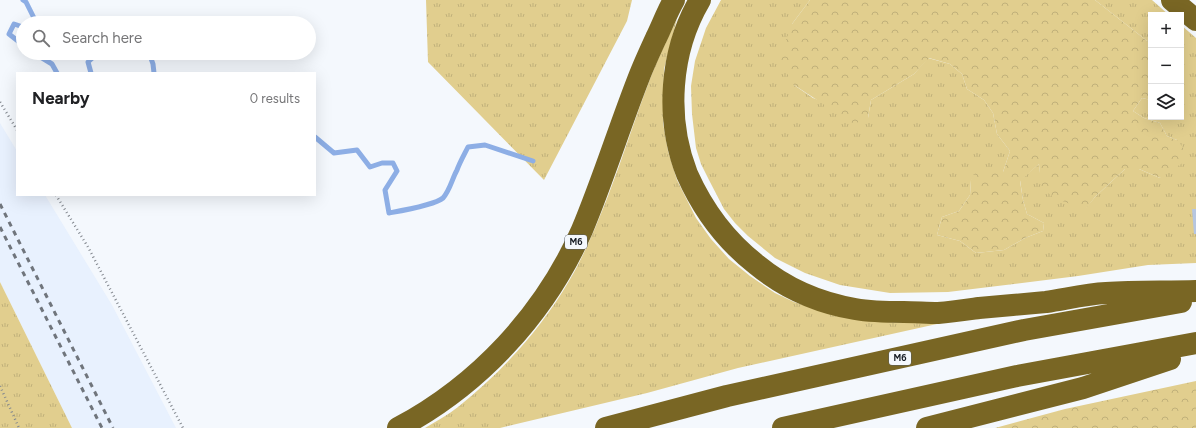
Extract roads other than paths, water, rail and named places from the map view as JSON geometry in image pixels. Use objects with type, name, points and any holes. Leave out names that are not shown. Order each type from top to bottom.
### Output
[{"type":"highway","name":"M6","points":[[398,428],[450,395],[473,377],[496,355],[527,321],[555,282],[582,230],[639,76],[674,0]]},
{"type":"highway","points":[[700,0],[687,27],[675,71],[673,94],[674,117],[677,140],[683,163],[703,205],[731,242],[748,258],[786,285],[831,304],[855,309],[880,312],[939,313],[1047,302],[1105,293],[1196,291]]},
{"type":"highway","points":[[1172,0],[1196,20]]},
{"type":"highway","name":"M6","points":[[606,428],[727,396],[1024,330],[1196,300]]},
{"type":"highway","points":[[783,428],[1018,376],[1196,343]]},
{"type":"highway","points":[[926,428],[1083,388],[1196,351]]},
{"type":"waterway","points":[[23,0],[26,2],[33,16]]},
{"type":"waterway","points":[[16,25],[14,24],[9,34],[16,40]]},
{"type":"waterway","points":[[45,60],[52,64],[56,72]]},
{"type":"waterway","points":[[90,60],[88,62],[91,72]]},
{"type":"waterway","points":[[152,60],[154,72]]},
{"type":"waterway","points":[[316,138],[334,153],[357,150],[370,167],[382,163],[393,163],[397,171],[385,190],[389,213],[425,205],[439,201],[443,198],[468,147],[485,145],[533,161]]},
{"type":"railway","points":[[0,204],[113,428]]},
{"type":"railway","points":[[0,227],[102,428]]}]
